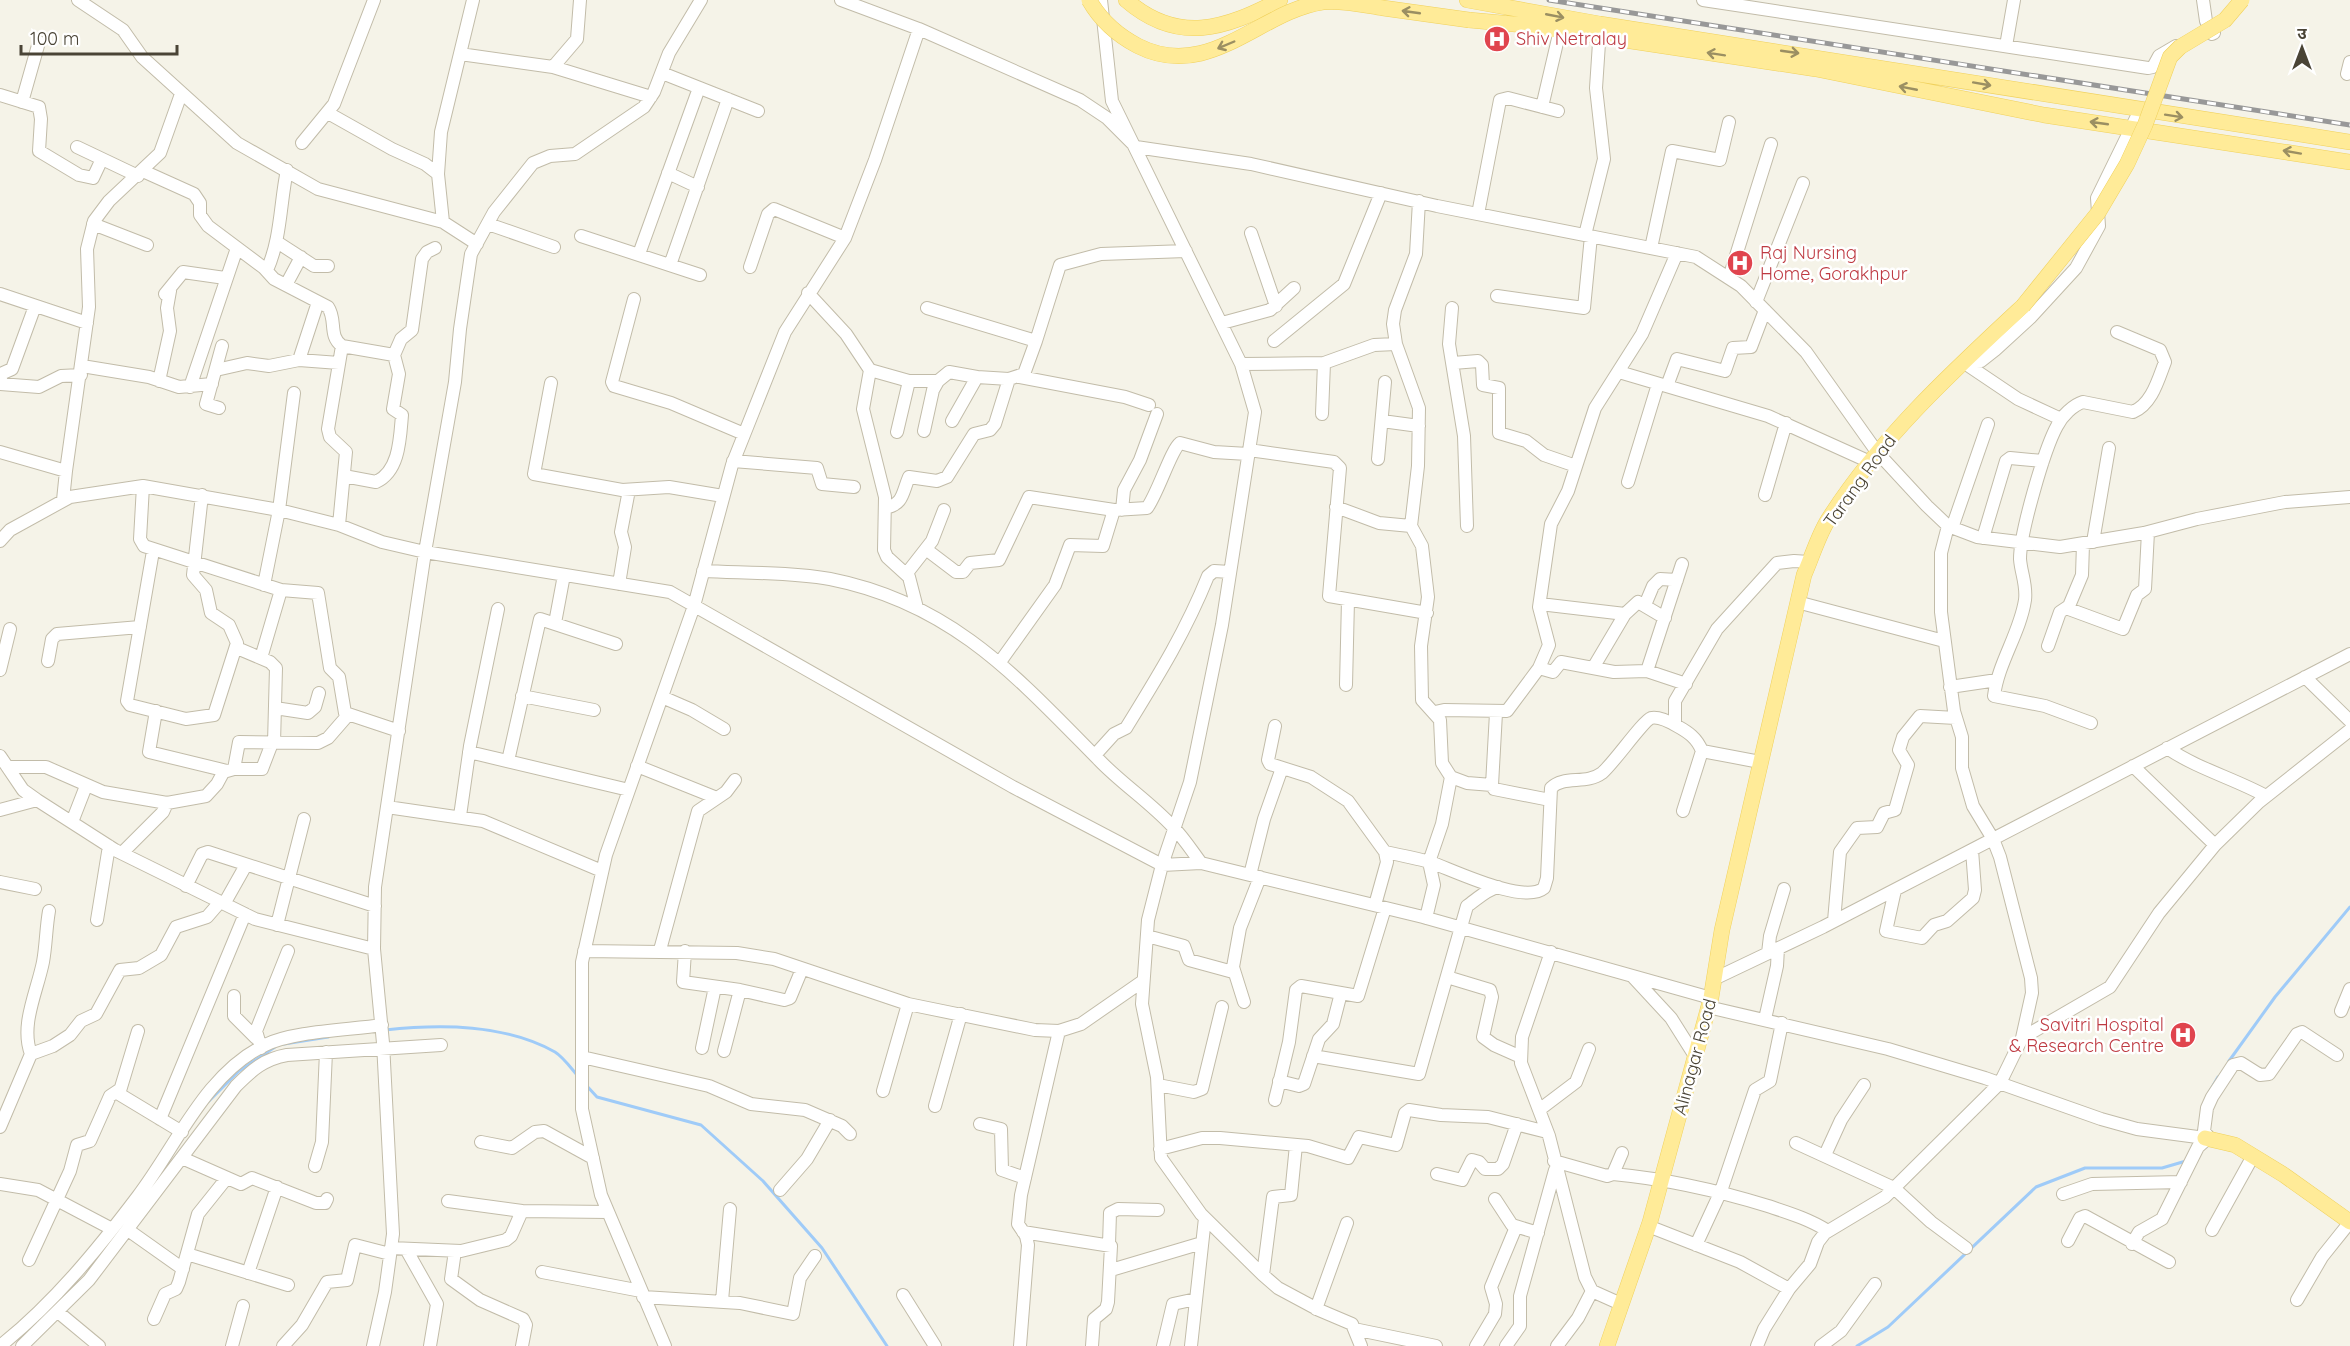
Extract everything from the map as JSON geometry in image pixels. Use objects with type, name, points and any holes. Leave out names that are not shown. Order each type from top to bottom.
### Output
[{"type":"main road","points":[[1089,0],[1108,26],[1129,42],[1145,50],[1172,54],[1215,50],[1287,15],[1323,2],[1348,3],[1469,20],[1560,30],[1600,30],[1818,56],[2140,110],[2350,142]]},
{"type":"main road","points":[[1126,0],[1137,10],[1170,25],[1207,28],[1228,24],[1280,0]]},
{"type":"main road","points":[[1470,0],[1600,30],[1816,69],[2044,115],[2350,162]]},
{"type":"main road","name":"Tarang Road","points":[[1761,762],[1797,602],[1809,562],[1827,522],[1873,457],[2046,281],[2098,213],[2127,164],[2170,57],[2180,47],[2225,20],[2242,0]]},
{"type":"main road","name":"Alinagar Road","points":[[1607,1346],[1648,1226],[1716,978],[1722,930],[1761,762]]},
{"type":"main road","points":[[2205,1138],[2235,1145],[2284,1175],[2350,1222]]},
{"type":"street","points":[[78,0],[123,30],[142,57],[237,143],[318,189],[443,222],[474,249]]},
{"type":"street","points":[[302,143],[328,113],[338,96],[374,0]]},
{"type":"street","points":[[443,222],[438,174],[441,132],[473,0]]},
{"type":"street","points":[[553,67],[577,39],[579,0]]},
{"type":"street","points":[[373,1346],[393,1234],[382,1027],[374,949],[375,887],[425,552],[450,417],[474,249],[488,224],[533,163],[550,156],[574,154],[644,107],[651,97],[669,53],[701,0]]},
{"type":"street","points":[[841,0],[919,29],[1080,100],[1107,118],[1136,147],[1251,164],[1478,214],[1696,257],[1729,278],[1806,352],[1873,457],[1950,527],[1983,538],[2060,547],[2148,532],[2197,519],[2285,502],[2350,497]]},
{"type":"street","points":[[1101,0],[1112,102],[1241,364],[1255,412],[1230,572],[1190,782],[1162,865],[1147,936],[1142,1004],[1158,1085],[1161,1158],[1205,1218],[1263,1275],[1278,1288],[1316,1309],[1352,1324],[1361,1346]]},
{"type":"street","points":[[1703,0],[2148,68],[2153,67],[2159,56],[2171,48],[2214,33],[2249,0]]},
{"type":"street","points":[[2006,46],[2014,0]]},
{"type":"street","points":[[2203,0],[2206,21],[2214,33]]},
{"type":"street","points":[[665,1346],[608,1212],[593,1158],[582,1102],[582,962],[584,951],[602,871],[628,790],[694,606],[733,461],[785,332],[845,238],[875,160],[919,29]]},
{"type":"street","points":[[1542,107],[1560,30]]},
{"type":"street","points":[[1497,296],[1584,308],[1588,235],[1604,159],[1596,88],[1600,30]]},
{"type":"street","points":[[22,102],[39,42]]},
{"type":"street","points":[[460,54],[553,67],[651,97]]},
{"type":"street","points":[[662,72],[758,111]]},
{"type":"street","points":[[639,254],[699,88]]},
{"type":"street","points":[[63,500],[87,323],[87,249],[93,224],[109,201],[141,174],[160,153],[181,94]]},
{"type":"street","points":[[0,95],[39,107],[41,119],[39,152],[79,175],[93,178],[101,161]]},
{"type":"street","points":[[1478,214],[1500,100],[1508,98],[1558,111]]},
{"type":"street","points":[[670,265],[728,99]]},
{"type":"street","points":[[1969,357],[1981,361],[1995,350],[2031,317],[2076,268],[2099,226],[2097,198],[2140,110]]},
{"type":"street","points":[[328,113],[392,149],[425,164],[438,174]]},
{"type":"street","points":[[1651,248],[1672,151],[1720,160],[1729,122]]},
{"type":"street","points":[[1729,278],[1772,144]]},
{"type":"street","points":[[77,147],[101,161],[194,194],[200,203],[200,215],[204,221],[267,270],[274,279],[318,302],[331,312],[334,336],[342,346],[394,355]]},
{"type":"street","points":[[267,270],[277,242],[280,201],[287,170]]},
{"type":"street","points":[[668,172],[698,187]]},
{"type":"street","points":[[1628,482],[1662,385],[1677,359],[1725,371],[1733,348],[1751,347],[1760,306],[1803,183]]},
{"type":"street","points":[[1274,341],[1344,284],[1381,193]]},
{"type":"street","points":[[1419,201],[1416,254],[1395,310],[1393,324],[1396,344],[1418,401],[1419,426],[1411,526],[1422,546],[1428,597],[1421,646],[1422,700],[1440,720],[1442,763],[1451,777],[1467,783],[1492,785],[1499,791],[1550,800]]},
{"type":"street","points":[[750,267],[768,214],[774,209],[845,238]]},
{"type":"street","points":[[93,224],[147,245]]},
{"type":"street","points":[[488,224],[554,247]]},
{"type":"street","points":[[1251,232],[1276,306]]},
{"type":"street","points":[[581,236],[700,274]]},
{"type":"street","points":[[277,242],[314,266],[328,266]]},
{"type":"street","points":[[189,387],[237,248]]},
{"type":"street","points":[[344,476],[376,482],[392,469],[396,460],[402,415],[393,409],[399,374],[394,355],[403,337],[409,335],[412,330],[422,259],[427,252],[435,248]]},
{"type":"street","points":[[885,508],[899,503],[909,477],[937,481],[947,477],[972,436],[990,430],[1014,378],[1028,367],[1060,265],[1101,254],[1186,251]]},
{"type":"street","points":[[1435,712],[1444,710],[1496,713],[1507,711],[1539,668],[1549,645],[1540,604],[1549,531],[1576,466],[1595,408],[1642,334],[1677,253]]},
{"type":"street","points":[[286,285],[301,257]]},
{"type":"street","points":[[159,381],[170,332],[166,294],[183,272],[225,278]]},
{"type":"street","points":[[1222,323],[1257,316],[1276,306],[1294,288]]},
{"type":"street","points":[[808,293],[846,334],[870,370],[909,381],[938,381]]},
{"type":"street","points":[[0,294],[87,323]]},
{"type":"street","points":[[633,299],[613,377],[614,386],[670,403],[744,434]]},
{"type":"street","points":[[299,360],[318,302]]},
{"type":"street","points":[[35,306],[12,369],[3,373],[0,382],[39,387],[61,376],[81,370],[189,387],[212,384]]},
{"type":"street","points":[[927,308],[1036,341]]},
{"type":"street","points":[[1452,308],[1449,344],[1464,436],[1467,526]]},
{"type":"street","points":[[2091,723],[2038,704],[1997,699],[1994,696],[1997,680],[2025,602],[2026,584],[2020,560],[2022,543],[2043,461],[2061,419],[2076,404],[2092,403],[2133,412],[2140,409],[2149,399],[2165,362],[2160,350],[2117,332]]},
{"type":"street","points":[[1241,364],[1324,363],[1374,345],[1396,344]]},
{"type":"street","points":[[219,408],[206,404],[222,346]]},
{"type":"street","points":[[339,525],[346,452],[330,437],[328,429],[342,346]]},
{"type":"street","points":[[1969,357],[2018,399],[2061,419]]},
{"type":"street","points":[[216,370],[247,363],[269,366],[299,360],[339,363]]},
{"type":"street","points":[[1453,363],[1478,361],[1482,365],[1483,385],[1499,388],[1499,433],[1526,441],[1544,455],[1576,466]]},
{"type":"street","points":[[1322,414],[1324,363]]},
{"type":"street","points":[[870,370],[862,409],[884,491],[886,555],[907,573],[917,608]]},
{"type":"street","points":[[924,431],[933,390],[938,381],[949,372],[977,377],[1014,378],[1125,397],[1153,409],[1140,460],[1124,490],[1103,546],[1070,545],[1055,585],[1000,662]]},
{"type":"street","points":[[1619,372],[1786,423],[1873,457]]},
{"type":"street","points":[[952,421],[977,377]]},
{"type":"street","points":[[897,432],[909,381]]},
{"type":"street","points":[[1378,459],[1385,382]]},
{"type":"street","points":[[552,383],[534,474],[629,490],[669,487],[723,496]]},
{"type":"street","points":[[264,585],[279,510],[294,393]]},
{"type":"street","points":[[1382,422],[1419,426]]},
{"type":"street","points":[[1765,495],[1786,423]]},
{"type":"street","points":[[1757,1346],[1764,1329],[1789,1289],[1810,1264],[1818,1242],[1828,1230],[1874,1206],[1894,1188],[2000,1083],[2022,1038],[2032,993],[2031,978],[1993,839],[1973,806],[1962,768],[1962,737],[1950,687],[1941,612],[1941,553],[1988,424]]},
{"type":"street","points":[[927,550],[959,573],[970,563],[996,562],[1004,554],[1026,499],[1032,496],[1118,510],[1147,508],[1162,483],[1173,451],[1180,443],[1214,452],[1249,452],[1338,464],[1340,468],[1328,591],[1332,598],[1426,613]]},
{"type":"street","points":[[2048,646],[2060,612],[2071,603],[2082,575],[2109,448]]},
{"type":"street","points":[[0,452],[66,471]]},
{"type":"street","points":[[1983,538],[2006,461],[2010,458],[2043,461]]},
{"type":"street","points":[[733,461],[817,468],[822,484],[854,487]]},
{"type":"street","points":[[143,486],[140,539],[153,551],[281,590],[316,592],[320,596],[330,668],[339,677],[344,710],[348,715],[399,731]]},
{"type":"street","points":[[0,541],[10,530],[70,497],[143,486],[279,510],[339,525],[382,542],[425,552],[670,592],[1013,787],[1162,865],[1201,863],[1426,918],[1631,975],[1765,1019],[1888,1049],[2000,1083],[2101,1119],[2137,1129],[2205,1138]]},
{"type":"street","points":[[619,584],[625,548],[621,532],[629,490]]},
{"type":"street","points":[[153,551],[126,701],[130,705],[186,719],[214,715],[237,648],[236,639],[229,625],[211,613],[206,590],[193,574],[202,495]]},
{"type":"street","points":[[1336,507],[1379,523],[1411,526]]},
{"type":"street","points":[[907,573],[927,550],[944,510]]},
{"type":"street","points":[[2066,608],[2123,629],[2137,595],[2145,589],[2148,532]]},
{"type":"street","points":[[1675,724],[1675,701],[1717,629],[1777,563],[1809,562]]},
{"type":"street","points":[[1647,671],[1682,564]]},
{"type":"street","points":[[703,571],[828,579],[917,608],[950,624],[1000,662],[1175,828],[1201,863]]},
{"type":"street","points":[[1095,754],[1114,734],[1126,729],[1179,643],[1208,576],[1214,571],[1230,572]]},
{"type":"street","points":[[555,623],[564,574]]},
{"type":"street","points":[[1645,605],[1653,586],[1660,579],[1677,580]]},
{"type":"street","points":[[261,658],[281,590]]},
{"type":"street","points":[[1346,685],[1348,600]]},
{"type":"street","points":[[1797,602],[1944,641]]},
{"type":"street","points":[[1593,668],[1625,614],[1635,603],[1645,605],[1665,618]]},
{"type":"street","points":[[1540,604],[1625,614]]},
{"type":"street","points":[[460,816],[469,752],[498,609]]},
{"type":"street","points":[[508,761],[540,619],[616,644]]},
{"type":"street","points":[[48,661],[52,639],[57,634],[140,627]]},
{"type":"street","points":[[0,670],[10,629]]},
{"type":"street","points":[[156,711],[149,752],[229,770],[262,769],[273,743],[276,668],[270,662],[237,648]]},
{"type":"street","points":[[1716,978],[1895,890],[2350,654]]},
{"type":"street","points":[[1539,668],[1553,672],[1562,662],[1614,672],[1647,671],[1686,684]]},
{"type":"street","points":[[2305,677],[2350,721]]},
{"type":"street","points":[[1950,687],[1997,680]]},
{"type":"street","points":[[275,708],[308,713],[315,707],[319,693]]},
{"type":"street","points":[[522,696],[594,710]]},
{"type":"street","points":[[662,697],[692,710],[724,729]]},
{"type":"street","points":[[1492,785],[1496,713]]},
{"type":"street","points":[[8,767],[46,767],[86,786],[117,795],[167,803],[206,796],[229,770],[239,742],[312,744],[323,742],[348,715]]},
{"type":"street","points":[[1834,921],[1840,852],[1857,828],[1877,827],[1884,813],[1895,810],[1908,765],[1899,750],[1903,737],[1920,716],[1956,718]]},
{"type":"street","points":[[1385,852],[1429,862],[1498,887],[1530,893],[1544,888],[1547,878],[1551,789],[1561,781],[1586,781],[1602,773],[1647,721],[1659,718],[1675,724],[1693,736],[1702,751],[1761,762]]},
{"type":"street","points":[[1275,726],[1268,760],[1282,768],[1311,777],[1348,801],[1385,852],[1387,862],[1380,906],[1360,993],[1358,996],[1301,986],[1296,990],[1275,1100]]},
{"type":"street","points":[[2022,1038],[2110,987],[2159,913],[2215,845],[2266,796],[2350,730]]},
{"type":"street","points":[[2167,748],[2193,765],[2244,784],[2266,796]]},
{"type":"street","points":[[1683,811],[1702,751]]},
{"type":"street","points":[[469,752],[628,790]]},
{"type":"street","points":[[0,756],[23,790],[122,853],[245,914],[277,925],[374,949]]},
{"type":"street","points":[[637,766],[717,798]]},
{"type":"street","points":[[2133,766],[2215,845]]},
{"type":"street","points":[[1244,1002],[1233,972],[1240,928],[1255,876],[1264,819],[1282,768]]},
{"type":"street","points":[[1426,918],[1434,885],[1429,862],[1442,824],[1451,777]]},
{"type":"street","points":[[660,950],[698,811],[726,792],[735,780]]},
{"type":"street","points":[[72,822],[86,786]]},
{"type":"street","points":[[0,810],[37,800]]},
{"type":"street","points":[[122,853],[163,812],[167,803]]},
{"type":"street","points":[[387,807],[483,821],[602,871]]},
{"type":"street","points":[[277,925],[304,819]]},
{"type":"street","points":[[97,920],[109,846]]},
{"type":"street","points":[[1895,890],[1886,931],[1922,938],[1934,925],[1947,921],[1973,898],[1975,890],[1972,850]]},
{"type":"street","points":[[186,886],[205,852],[375,906]]},
{"type":"street","points":[[31,1054],[56,1044],[70,1035],[81,1021],[96,1014],[120,970],[139,968],[162,955],[176,927],[207,917],[222,903],[246,865]]},
{"type":"street","points":[[0,882],[35,889]]},
{"type":"street","points":[[1313,1056],[1419,1074],[1467,906],[1480,899],[1490,889],[1498,887]]},
{"type":"street","points":[[1765,1019],[1777,966],[1770,936],[1784,889]]},
{"type":"street","points":[[0,1127],[31,1054],[27,1042],[27,1030],[43,959],[50,911]]},
{"type":"street","points":[[160,1119],[245,914]]},
{"type":"street","points":[[1147,936],[1184,946],[1189,960],[1233,972]]},
{"type":"street","points":[[584,951],[660,950],[737,953],[774,959],[908,1004],[1035,1030],[1059,1031],[1081,1024],[1143,981]]},
{"type":"street","points":[[258,1043],[256,1031],[288,951]]},
{"type":"street","points":[[685,951],[682,982],[740,990],[788,1000],[802,969]]},
{"type":"street","points":[[1551,952],[1522,1037],[1521,1057],[1547,1132],[1584,1276],[1592,1291],[1621,1304]]},
{"type":"street","points":[[1631,975],[1671,1018],[1695,1056]]},
{"type":"street","points":[[1447,977],[1490,990],[1492,997],[1483,1036],[1494,1045],[1521,1057]]},
{"type":"street","points":[[702,1048],[715,987]]},
{"type":"street","points":[[2341,1011],[2350,989]]},
{"type":"street","points":[[724,1051],[740,990]]},
{"type":"street","points":[[1280,1081],[1302,1086],[1319,1039],[1332,1028],[1341,993]]},
{"type":"street","points":[[234,996],[232,1011],[234,1016],[258,1043]]},
{"type":"street","points":[[882,1091],[908,1004]]},
{"type":"street","points":[[1158,1085],[1194,1092],[1202,1089],[1222,1007]]},
{"type":"street","points":[[935,1106],[961,1014]]},
{"type":"street","points":[[1696,1245],[1720,1191],[1755,1090],[1770,1081],[1782,1023]]},
{"type":"street","points":[[0,1346],[70,1279],[111,1229],[220,1080],[258,1043],[382,1027]]},
{"type":"street","points":[[138,1031],[119,1090],[121,1096],[182,1132]]},
{"type":"street","points":[[1020,1346],[1028,1245],[1018,1224],[1025,1178],[1059,1031]]},
{"type":"street","points":[[2132,1244],[2139,1232],[2162,1219],[2198,1147],[2205,1138],[2207,1108],[2233,1065],[2241,1063],[2260,1075],[2269,1074],[2297,1034],[2301,1032],[2337,1055]]},
{"type":"street","points":[[22,1346],[89,1280],[236,1086],[253,1069],[273,1057],[383,1045],[441,1045]]},
{"type":"street","points":[[1539,1110],[1576,1082],[1588,1049]]},
{"type":"street","points":[[315,1166],[322,1142],[326,1052]]},
{"type":"street","points":[[582,1062],[709,1086],[750,1104],[799,1108],[842,1126],[850,1134]]},
{"type":"street","points":[[1825,1155],[1841,1120],[1864,1085]]},
{"type":"street","points":[[29,1260],[70,1171],[77,1145],[90,1141],[110,1096],[119,1090]]},
{"type":"street","points":[[1160,1149],[1212,1138],[1316,1147],[1345,1158],[1351,1155],[1359,1137],[1396,1145],[1405,1113],[1409,1110],[1441,1115],[1488,1117],[1547,1132]]},
{"type":"street","points":[[780,1190],[807,1159],[830,1120]]},
{"type":"street","points":[[980,1124],[1001,1129],[1002,1170],[1025,1178]]},
{"type":"street","points":[[1437,1174],[1462,1180],[1472,1160],[1479,1162],[1485,1169],[1498,1169],[1503,1164],[1516,1125]]},
{"type":"street","points":[[481,1142],[513,1148],[535,1132],[544,1131],[593,1158]]},
{"type":"street","points":[[1796,1143],[1894,1188],[1930,1222],[1966,1248]]},
{"type":"street","points":[[1263,1275],[1273,1197],[1291,1195],[1296,1145]]},
{"type":"street","points":[[1613,1174],[1622,1154]]},
{"type":"street","points":[[2212,1230],[2253,1156]]},
{"type":"street","points":[[182,1158],[241,1185],[252,1178],[316,1203],[325,1203],[327,1199]]},
{"type":"street","points":[[1555,1165],[1607,1176],[1613,1174],[1662,1178],[1720,1191],[1808,1219],[1828,1230]]},
{"type":"street","points":[[1506,1346],[1520,1326],[1520,1296],[1555,1165]]},
{"type":"street","points":[[154,1319],[165,1294],[176,1289],[198,1214],[226,1179]]},
{"type":"street","points":[[2062,1194],[2092,1184],[2181,1182]]},
{"type":"street","points":[[0,1184],[38,1190],[111,1229]]},
{"type":"street","points":[[248,1273],[277,1187]]},
{"type":"street","points":[[1495,1199],[1516,1227],[1538,1233]]},
{"type":"street","points":[[448,1201],[522,1210],[608,1212]]},
{"type":"street","points":[[722,1301],[730,1209]]},
{"type":"street","points":[[283,1346],[302,1325],[325,1284],[332,1280],[347,1280],[355,1245],[391,1251],[406,1249],[455,1251],[509,1239],[522,1210]]},
{"type":"street","points":[[1092,1346],[1094,1319],[1106,1309],[1108,1302],[1112,1250],[1109,1244],[1110,1214],[1113,1211],[1158,1210]]},
{"type":"street","points":[[2068,1241],[2080,1218],[2085,1216],[2132,1244],[2169,1262]]},
{"type":"street","points":[[1191,1346],[1205,1218]]},
{"type":"street","points":[[2297,1300],[2322,1257],[2350,1222]]},
{"type":"street","points":[[1316,1309],[1347,1223]]},
{"type":"street","points":[[1648,1226],[1751,1267],[1789,1289]]},
{"type":"street","points":[[1476,1346],[1495,1314],[1496,1304],[1491,1287],[1516,1227]]},
{"type":"street","points":[[128,1230],[183,1269]]},
{"type":"street","points":[[1023,1232],[1109,1244]]},
{"type":"street","points":[[1111,1270],[1202,1243]]},
{"type":"street","points":[[406,1249],[437,1304],[430,1346]]},
{"type":"street","points":[[455,1251],[451,1275],[453,1282],[480,1300],[524,1319],[526,1326],[522,1346]]},
{"type":"street","points":[[187,1254],[288,1285]]},
{"type":"street","points":[[542,1272],[642,1294],[722,1301],[793,1314],[800,1278],[815,1256]]},
{"type":"street","points":[[1821,1346],[1841,1331],[1875,1284]]},
{"type":"street","points":[[1557,1346],[1578,1318],[1592,1291]]},
{"type":"street","points":[[903,1295],[935,1346]]},
{"type":"street","points":[[1163,1346],[1173,1304],[1196,1299]]},
{"type":"street","points":[[231,1346],[243,1306]]},
{"type":"street","points":[[58,1312],[99,1346]]},
{"type":"street","points":[[1354,1329],[1436,1346]]},
{"type":"waterway","points":[[2229,1061],[2275,997],[2350,907]]},
{"type":"waterway","points":[[385,1030],[450,1027],[494,1031],[536,1043],[555,1052],[577,1075]]},
{"type":"waterway","points":[[284,1044],[328,1037]]},
{"type":"waterway","points":[[209,1101],[239,1071],[275,1047]]},
{"type":"waterway","points":[[2207,1096],[2218,1077]]},
{"type":"waterway","points":[[586,1085],[597,1097],[701,1125],[763,1181],[822,1248],[887,1346]]},
{"type":"waterway","points":[[1857,1346],[1888,1327],[2036,1187],[2085,1168],[2162,1168],[2186,1161]]},
{"type":"railway","points":[[1549,0],[2350,125]]},
{"type":"place","name":"Shiv Netralay","points":[[1497,39]]},
{"type":"place","name":"Raj Nursing Home, Gorakhpur","points":[[1740,263]]},
{"type":"place","name":"Savitri Hospital & Research Centre","points":[[2183,1035]]}]
